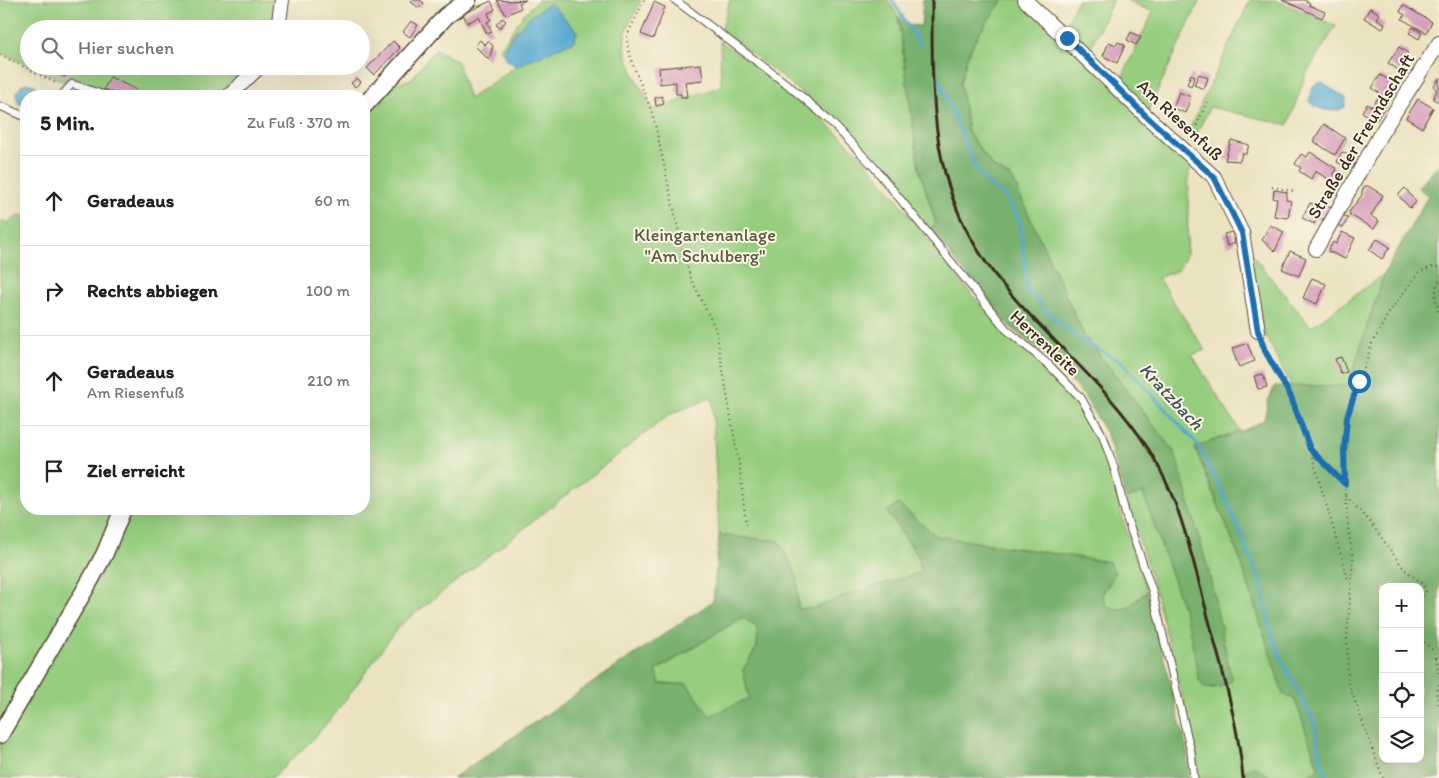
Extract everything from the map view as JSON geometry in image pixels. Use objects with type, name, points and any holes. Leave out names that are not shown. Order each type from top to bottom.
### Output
[{"type":"street","points":[[279,20],[282,0]]},
{"type":"street","points":[[370,99],[440,21],[468,0]]},
{"type":"street","name":"Am Riesenfuß","points":[[1025,0],[1214,177],[1242,233],[1258,331]]},
{"type":"street","name":"Straße der Freundschaft","points":[[1316,249],[1380,135],[1439,43]]},
{"type":"street","points":[[236,90],[251,75]]},
{"type":"street","points":[[0,735],[90,581],[105,553],[121,515]]},
{"type":"lane","name":"Herrenleite","points":[[675,0],[788,85],[828,119],[874,167],[1006,329],[1050,366],[1081,398],[1103,436],[1115,470],[1126,516],[1152,590],[1191,752],[1194,778]]},
{"type":"lane","points":[[68,89],[72,84],[90,90]]},
{"type":"lane","points":[[0,106],[20,114]]},
{"type":"path","points":[[644,0],[627,36],[627,44],[633,65],[653,115],[685,260],[691,279],[716,330],[740,470],[746,525]]},
{"type":"path","points":[[0,55],[20,65]]},
{"type":"path","points":[[40,75],[68,89]]},
{"type":"path","points":[[1185,150],[1209,99]]},
{"type":"path","points":[[1272,187],[1293,191]]},
{"type":"path","points":[[1383,778],[1348,682],[1350,584],[1353,558],[1348,528],[1345,484],[1344,451],[1347,417],[1372,344],[1390,311],[1419,272],[1432,267],[1439,267]]},
{"type":"path","points":[[1439,280],[1436,284],[1439,314]]},
{"type":"path","points":[[1258,331],[1265,351],[1291,397],[1310,449],[1350,584]]},
{"type":"path","points":[[1310,449],[1345,484]]},
{"type":"path","points":[[1346,496],[1370,522],[1404,569],[1422,583]]},
{"type":"path","points":[[1424,642],[1435,652],[1439,674]]},
{"type":"path","points":[[1439,684],[1436,693],[1439,705]]},
{"type":"green space","points":[[0,0],[282,0],[279,20],[20,20],[20,62],[0,52]]},
{"type":"green space","name":"Kleingartenanlage \"Am Schulberg\"","points":[[538,0],[641,0],[625,36],[626,54],[634,75],[654,110],[721,86],[720,41],[820,117],[873,170],[991,317],[1057,378],[1081,405],[1102,443],[1125,526],[1147,592],[1124,609],[1113,608],[1105,605],[1102,594],[1111,582],[1109,562],[936,536],[898,504],[887,512],[918,556],[921,573],[849,594],[815,608],[798,609],[797,576],[779,541],[719,535],[712,398],[670,414],[399,626],[335,714],[310,742],[272,778],[0,778],[0,746],[94,585],[125,515],[370,515],[370,106],[393,85],[411,79],[436,49],[457,61],[469,99],[516,66],[574,41],[534,13],[510,36],[503,52],[499,50],[523,15]]},
{"type":"green space","points":[[730,0],[888,0],[898,16],[919,168],[936,224],[929,229],[864,149],[838,124],[721,30]]},
{"type":"green space","points":[[923,0],[1003,0],[978,34],[967,57],[960,83],[968,132],[993,167],[1012,178],[1084,335],[1175,453],[1209,573],[1232,681],[1220,687],[1205,688],[1199,680],[1189,626],[1143,493],[1126,499],[1107,435],[1084,396],[1054,363],[1008,325],[929,229],[936,223],[919,168],[898,16],[906,25],[921,26]]},
{"type":"green space","points":[[1003,0],[1020,0],[1194,164],[1189,172],[1187,253],[1178,270],[1158,278],[1205,350],[1192,355],[1239,430],[1195,448],[1241,562],[1283,694],[1295,699],[1318,767],[1307,778],[1272,778],[1254,766],[1247,768],[1248,778],[1199,778],[1196,752],[1155,590],[1126,499],[1143,492],[1189,626],[1199,680],[1205,688],[1215,688],[1232,681],[1209,573],[1175,453],[1084,335],[1012,178],[993,167],[968,132],[960,83],[967,57],[978,34]]},
{"type":"green space","points":[[1077,0],[1113,0],[1088,53],[1064,30]]},
{"type":"green space","points":[[1126,0],[1200,0],[1147,113],[1119,84],[1153,12]]},
{"type":"green space","points":[[1250,0],[1276,0],[1336,26],[1306,74],[1288,125],[1210,107],[1195,137],[1187,134]]},
{"type":"green space","points":[[50,75],[251,75],[235,90],[99,90],[80,82],[67,83]]},
{"type":"green space","points":[[1439,164],[1439,778],[1307,778],[1318,767],[1295,699],[1283,694],[1241,562],[1195,447],[1247,429],[1264,420],[1268,401],[1275,386],[1348,386],[1384,274],[1428,196],[1418,187]]},
{"type":"green space","points":[[20,215],[20,515],[117,515],[0,725],[0,220],[8,223]]},
{"type":"green space","points":[[1249,251],[1311,327],[1384,274],[1348,386],[1292,387],[1262,329]]},
{"type":"green space","points":[[898,504],[936,536],[1109,562],[1115,573],[1102,594],[1105,605],[1113,608],[1124,609],[1147,592],[1187,750],[1189,778],[453,778],[713,601],[719,535],[779,541],[797,576],[798,609],[815,608],[849,594],[920,573],[918,555],[887,512]],"holes":[[[743,617],[758,629],[757,647],[743,670],[749,698],[710,716],[687,684],[660,684],[656,670]]]},
{"type":"green space","points":[[743,617],[758,629],[757,647],[743,670],[749,698],[710,717],[687,684],[660,684],[656,671]]},
{"type":"green space","points":[[1254,766],[1272,778],[1248,778],[1247,768]]},
{"type":"water","points":[[550,3],[577,31],[574,41],[516,66],[505,59],[503,52],[517,30],[529,18]]},
{"type":"water","points":[[1321,82],[1346,98],[1345,107],[1331,111],[1321,109],[1309,101],[1313,86]]},
{"type":"water","points":[[25,83],[35,85],[38,90],[20,90],[20,104],[16,94]]},
{"type":"building","points":[[413,0],[420,0],[424,3],[419,8],[411,2]]},
{"type":"building","points":[[497,0],[526,0],[519,3],[521,8],[506,15]]},
{"type":"building","points":[[1282,0],[1304,0],[1310,3],[1309,5],[1325,12],[1322,18]]},
{"type":"building","points":[[491,1],[495,10],[488,13],[491,20],[487,22],[492,32],[487,34],[479,17],[467,23],[463,14]]},
{"type":"building","points":[[654,2],[665,7],[653,39],[641,34]]},
{"type":"building","points":[[1403,5],[1432,22],[1426,33],[1402,19],[1405,15],[1400,12]]},
{"type":"building","points":[[1370,8],[1380,14],[1377,19],[1385,24],[1382,29],[1364,18]]},
{"type":"building","points":[[502,18],[506,21],[500,28],[496,25]]},
{"type":"building","points":[[411,21],[418,25],[410,37],[403,32]]},
{"type":"building","points":[[1413,27],[1422,33],[1419,39],[1409,33]]},
{"type":"building","points":[[1131,32],[1141,37],[1136,45],[1127,40]]},
{"type":"building","points":[[480,40],[485,45],[488,41],[493,46],[489,60],[475,46]]},
{"type":"building","points":[[393,41],[400,48],[374,75],[370,71],[370,65]]},
{"type":"building","points":[[1109,42],[1116,45],[1118,42],[1125,45],[1117,63],[1103,56]]},
{"type":"building","points":[[1399,47],[1408,53],[1405,57],[1407,59],[1400,71],[1388,63]]},
{"type":"building","points":[[701,64],[703,80],[685,82],[687,97],[681,97],[681,94],[676,94],[676,82],[660,84],[659,68]]},
{"type":"building","points":[[1191,74],[1195,76],[1191,86],[1187,84]]},
{"type":"building","points":[[1199,74],[1208,78],[1204,89],[1194,85]]},
{"type":"building","points":[[1380,75],[1393,82],[1384,96],[1372,88]]},
{"type":"building","points":[[110,77],[137,90],[106,90],[104,89]]},
{"type":"building","points":[[357,78],[361,82],[355,87],[351,83]]},
{"type":"building","points":[[1439,78],[1439,102],[1433,99],[1437,90],[1434,86]]},
{"type":"building","points":[[1179,92],[1191,97],[1185,113],[1173,108]]},
{"type":"building","points":[[662,96],[664,104],[656,106],[655,98]]},
{"type":"building","points":[[1379,96],[1388,102],[1376,121],[1362,112],[1367,104],[1372,107]]},
{"type":"building","points":[[1418,99],[1433,108],[1422,128],[1406,118]]},
{"type":"building","points":[[1324,124],[1345,138],[1335,155],[1313,141]]},
{"type":"building","points":[[1231,140],[1249,145],[1246,154],[1242,153],[1240,161],[1225,160]]},
{"type":"building","points":[[1310,152],[1337,169],[1330,180],[1315,171],[1311,179],[1299,171],[1301,168],[1295,164],[1301,154],[1307,157]]},
{"type":"building","points":[[1342,152],[1352,157],[1346,167],[1337,162]]},
{"type":"building","points":[[1365,186],[1383,195],[1371,216],[1379,221],[1374,229],[1350,215],[1349,212],[1362,195]]},
{"type":"building","points":[[1405,188],[1416,202],[1410,208],[1398,195]]},
{"type":"building","points":[[1274,190],[1287,192],[1286,200],[1291,201],[1288,218],[1274,216],[1277,199],[1273,198]]},
{"type":"building","points":[[1310,203],[1324,208],[1326,205],[1334,208],[1329,218],[1316,220],[1314,224],[1302,218]]},
{"type":"building","points":[[1339,213],[1348,218],[1343,228],[1334,223]]},
{"type":"building","points":[[1270,225],[1284,232],[1275,251],[1262,240]]},
{"type":"building","points":[[1232,232],[1235,243],[1227,246],[1224,234]]},
{"type":"building","points":[[1342,232],[1355,238],[1345,259],[1328,251],[1333,242],[1336,244]]},
{"type":"building","points":[[1377,239],[1390,247],[1382,259],[1369,250]]},
{"type":"building","points":[[1290,251],[1306,258],[1299,276],[1282,269]]},
{"type":"building","points":[[1312,278],[1326,284],[1317,304],[1303,298]]},
{"type":"building","points":[[1247,343],[1255,361],[1239,367],[1232,349]]},
{"type":"building","points":[[1341,357],[1347,372],[1341,374],[1335,359]]},
{"type":"building","points":[[1263,374],[1267,387],[1258,389],[1254,376]]},
{"type":"waterway","name":"Kratzbach","points":[[892,0],[921,46]]},
{"type":"waterway","name":"Kratzbach","points":[[939,80],[976,169],[989,185],[1006,197],[1020,221],[1027,289],[1050,315],[1084,342],[1122,362],[1198,445],[1230,507],[1262,586],[1272,636],[1315,724],[1318,751],[1327,778]]},
{"type":"railway","points":[[932,0],[933,84],[936,122],[942,159],[952,195],[967,230],[988,265],[1016,300],[1103,391],[1135,429],[1160,469],[1177,508],[1196,571],[1233,715],[1243,778]]},
{"type":"route","points":[[1067,38],[1146,116],[1214,177],[1219,185],[1242,233],[1258,331],[1265,351],[1291,397],[1310,449],[1345,484],[1344,451],[1347,417],[1359,381]]}]
